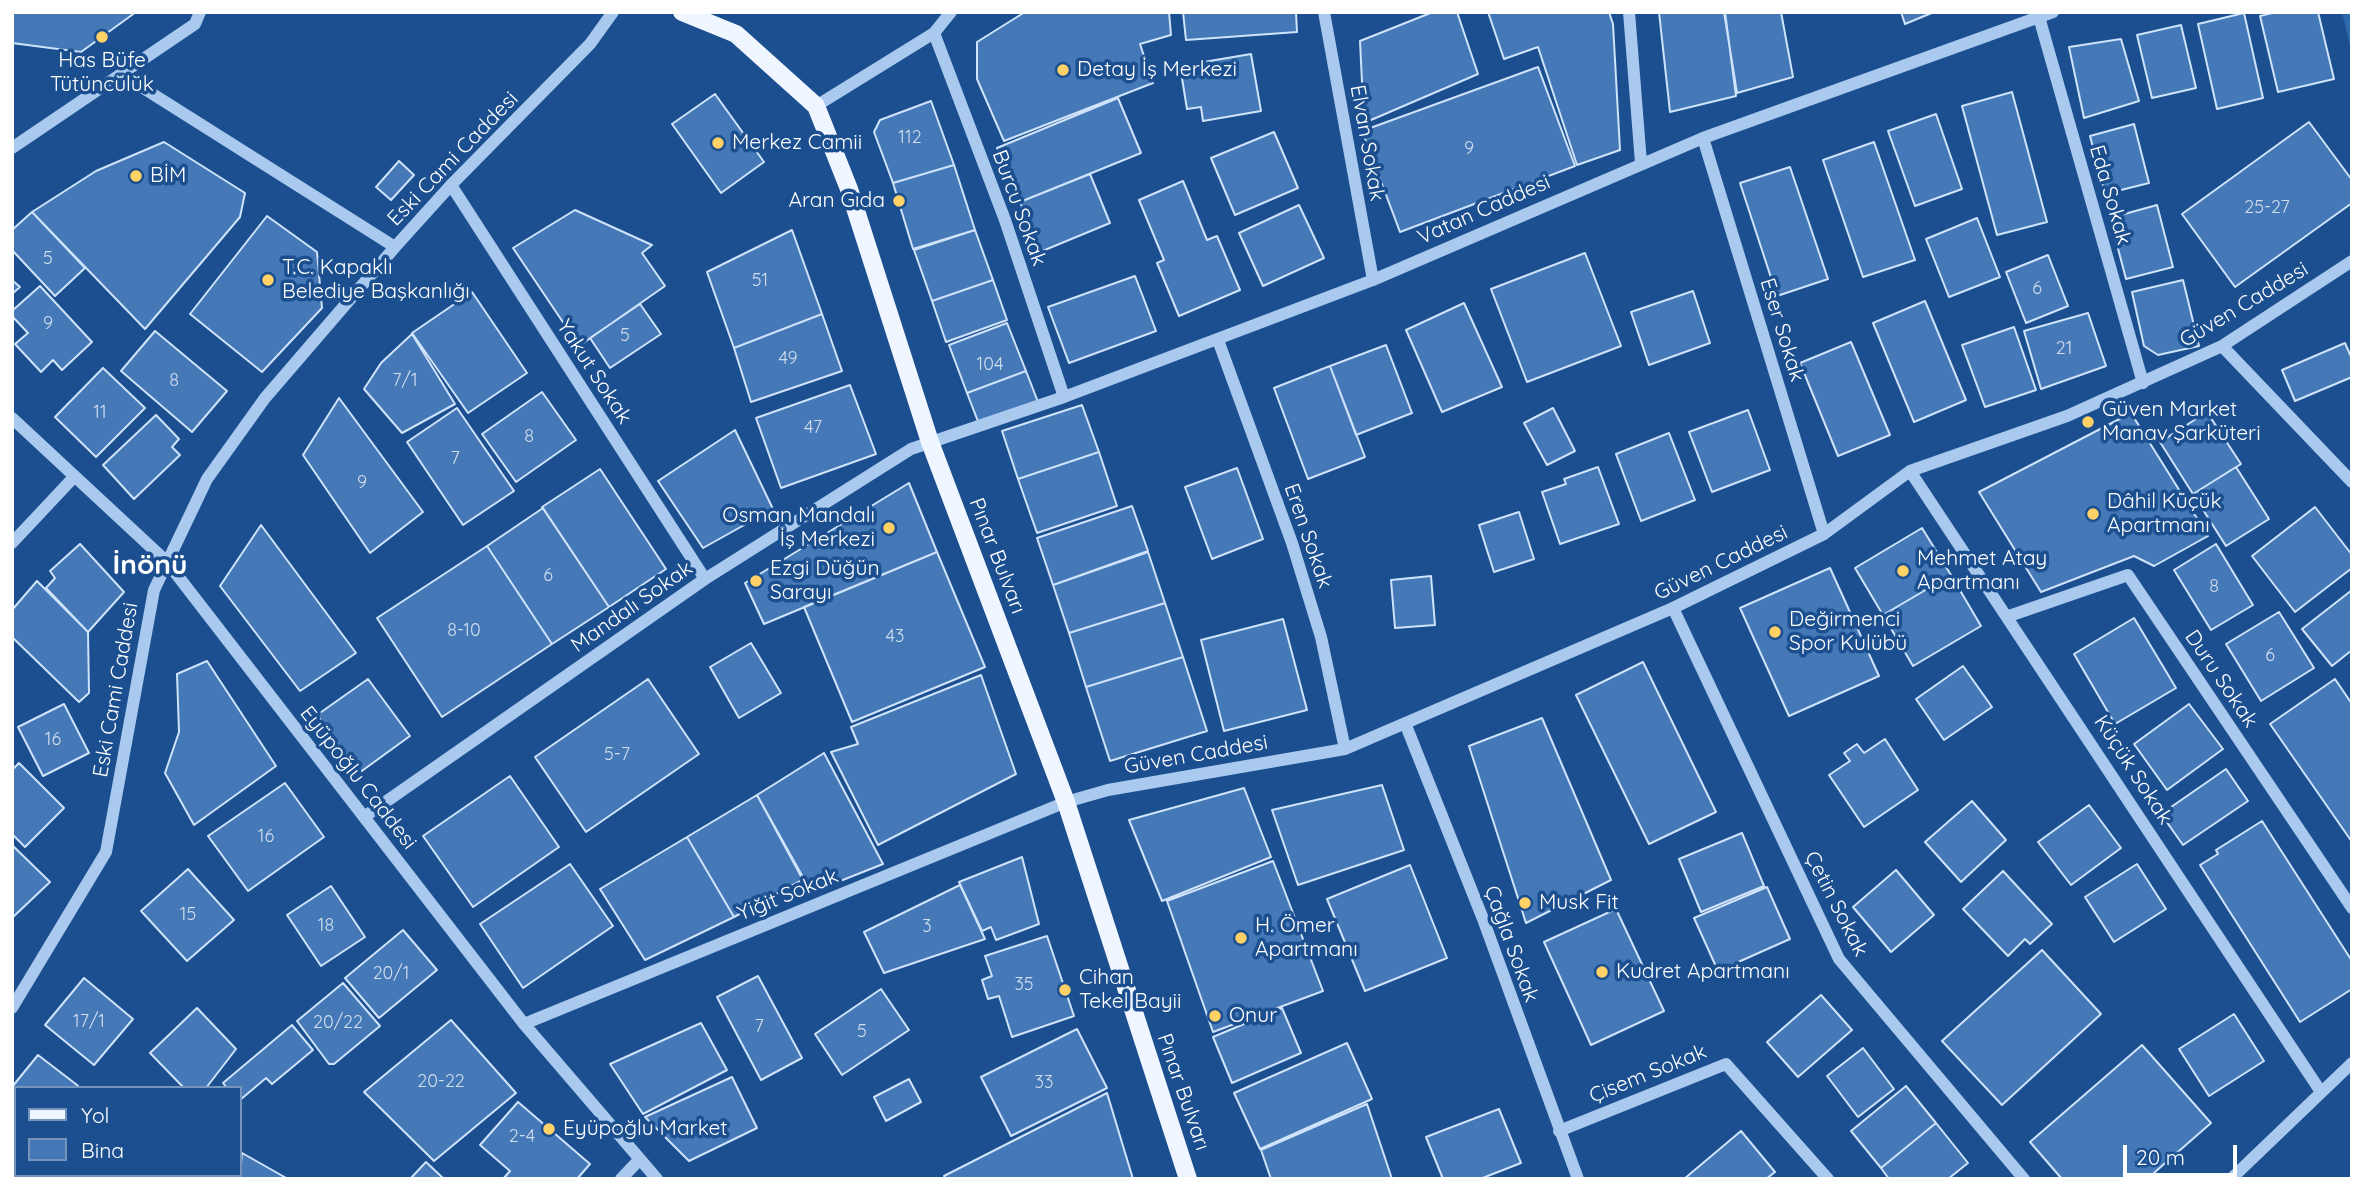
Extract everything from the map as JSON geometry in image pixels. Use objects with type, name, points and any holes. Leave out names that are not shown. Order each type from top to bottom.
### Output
[{"type":"main road","name":"Pınar Bulvarı","points":[[682,12],[736,34],[816,106],[849,189],[930,442],[1066,802],[1188,1179]]},
{"type":"street","points":[[12,148],[195,24],[201,12]]},
{"type":"street","name":"Eski Cami Caddesi","points":[[12,1008],[106,852],[154,590],[207,479],[265,398],[395,247],[451,185],[590,44],[613,12]]},
{"type":"street","points":[[816,106],[934,33],[951,12]]},
{"type":"street","name":"Elvan Sokak","points":[[1324,12],[1373,280]]},
{"type":"street","points":[[1629,12],[1641,163]]},
{"type":"street","name":"Vatan Caddesi","points":[[930,442],[1064,397],[1218,340],[1373,280],[1703,138],[2053,12]]},
{"type":"street","name":"Eda Sokak","points":[[2039,17],[2143,383]]},
{"type":"street","name":"Burcu Sokak","points":[[934,33],[1004,220],[1064,397]]},
{"type":"street","points":[[121,74],[395,247]]},
{"type":"street","name":"Eser Sokak","points":[[1703,138],[1824,534]]},
{"type":"street","name":"Yakut Sokak","points":[[451,185],[705,579]]},
{"type":"street","name":"Güven Caddesi","points":[[1066,802],[1108,790],[1345,749],[1673,608],[1824,534],[1910,471],[2067,416],[2222,346],[2352,261]]},
{"type":"street","name":"Eren Sokak","points":[[1218,340],[1292,543],[1321,637],[1345,749]]},
{"type":"street","points":[[2222,346],[2352,482]]},
{"type":"street","name":"Eyüpoğlu Caddesi","points":[[12,418],[167,562],[524,1024],[657,1179]]},
{"type":"street","name":"Mandalı Sokak","points":[[364,817],[705,579],[911,449],[930,442]]},
{"type":"street","name":"Küçük Sokak","points":[[1910,471],[2009,616],[2321,1092]]},
{"type":"street","points":[[12,543],[74,477]]},
{"type":"street","name":"Duru Sokak","points":[[2009,616],[2128,575],[2352,908]]},
{"type":"street","name":"Çetin Sokak","points":[[1673,608],[1839,960],[2024,1179]]},
{"type":"street","name":"Çağla Sokak","points":[[1405,723],[1483,919],[1578,1179]]},
{"type":"street","name":"Yiğit Sokak","points":[[524,1024],[1066,802]]},
{"type":"street","name":"Çisem Sokak","points":[[1559,1130],[1726,1063],[1828,1179]]},
{"type":"street","points":[[2231,1179],[2352,1063]]},
{"type":"street","points":[[621,1179],[640,1159]]},
{"type":"shaded area","points":[[2342,12],[2352,12],[2352,54]]},
{"type":"building","points":[[12,12],[136,12],[81,52],[12,43]]},
{"type":"building","name":"Detay İş Merkezi","points":[[1025,12],[1169,12],[1171,35],[1140,44],[1153,83],[1004,141],[977,79],[977,42]]},
{"type":"building","points":[[1183,12],[1296,12],[1297,32],[1186,40]]},
{"type":"building","points":[[1433,12],[1457,12],[1478,74],[1364,123],[1360,41]]},
{"type":"building","points":[[1488,12],[1609,12],[1613,24],[1620,150],[1577,165],[1538,47],[1504,59]]},
{"type":"building","points":[[1659,12],[1725,12],[1736,96],[1670,112]]},
{"type":"building","points":[[1724,12],[1781,12],[1793,77],[1737,93]]},
{"type":"building","points":[[1901,12],[1934,12],[1905,24]]},
{"type":"building","points":[[2276,12],[2318,12],[2334,79],[2278,92],[2260,16]]},
{"type":"building","points":[[2244,13],[2263,98],[2217,109],[2198,24]]},
{"type":"building","points":[[2181,25],[2196,88],[2152,98],[2137,35]]},
{"type":"building","points":[[2121,39],[2139,101],[2084,118],[2069,47]]},
{"type":"building","points":[[1251,54],[1261,111],[1203,121],[1201,107],[1187,109],[1180,66]]},
{"type":"building","points":[[1538,67],[1575,166],[1400,232],[1362,131]]},
{"type":"building","points":[[2012,92],[2047,222],[1997,235],[1962,106]]},
{"type":"building","name":"Merkez Camii","points":[[715,94],[764,162],[721,193],[672,124]]},
{"type":"building","points":[[1118,98],[1141,153],[1020,202],[997,148]]},
{"type":"building","points":[[931,101],[954,165],[893,183],[874,132],[880,120]]},
{"type":"building","points":[[1936,114],[1962,189],[1915,206],[1888,131]]},
{"type":"building","points":[[2309,122],[2352,180],[2352,203],[2235,287],[2182,214]]},
{"type":"building","points":[[2134,124],[2149,183],[2105,194],[2090,136]]},
{"type":"building","points":[[1274,132],[1298,188],[1235,215],[1211,158]]},
{"type":"building","points":[[164,142],[245,193],[240,217],[145,329],[32,212],[96,171]]},
{"type":"building","points":[[1874,142],[1915,260],[1863,277],[1823,160]]},
{"type":"building","points":[[399,161],[414,175],[391,200],[376,187]]},
{"type":"building","points":[[954,165],[975,230],[913,249],[893,183]]},
{"type":"building","points":[[1790,167],[1828,279],[1777,296],[1740,183]]},
{"type":"building","points":[[1090,174],[1110,223],[1040,252],[1020,202]]},
{"type":"building","points":[[1183,181],[1207,240],[1217,236],[1240,290],[1179,316],[1157,263],[1164,260],[1139,200]]},
{"type":"building","points":[[1299,205],[1324,258],[1263,286],[1239,233]]},
{"type":"building","points":[[2157,205],[2173,267],[2126,279],[2110,218]]},
{"type":"building","points":[[575,210],[652,245],[642,253],[665,286],[579,346],[513,248]]},
{"type":"building","points":[[32,212],[85,268],[55,296],[12,250],[12,230]]},
{"type":"building","name":"T.C. Kapaklı Belediye Başkanlığı","points":[[267,216],[317,252],[322,308],[262,372],[190,314]]},
{"type":"building","points":[[1977,218],[2000,277],[1949,297],[1926,239]]},
{"type":"building","points":[[792,230],[822,314],[734,348],[707,272]]},
{"type":"building","points":[[975,230],[993,280],[932,301],[914,250]]},
{"type":"building","points":[[1585,253],[1621,346],[1527,382],[1491,289]]},
{"type":"building","points":[[2048,255],[2068,306],[2026,323],[2006,272]]},
{"type":"building","points":[[1135,276],[1156,331],[1069,363],[1048,307]]},
{"type":"building","points":[[12,280],[20,287],[12,294]]},
{"type":"building","points":[[993,280],[1007,320],[946,342],[932,301]]},
{"type":"building","points":[[2183,280],[2199,346],[2158,355],[2144,346],[2132,292]]},
{"type":"building","points":[[40,286],[92,342],[62,370],[53,360],[41,372],[15,344],[28,333],[12,316],[12,311]]},
{"type":"building","points":[[1693,291],[1710,343],[1649,365],[1631,312]]},
{"type":"building","points":[[472,292],[527,373],[468,413],[412,333]]},
{"type":"building","points":[[1925,301],[1966,400],[1914,422],[1873,323]]},
{"type":"building","points":[[1464,303],[1502,387],[1442,412],[1406,330]]},
{"type":"building","points":[[640,304],[661,334],[610,368],[590,338]]},
{"type":"building","points":[[2088,313],[2106,366],[2041,389],[2024,331]]},
{"type":"building","points":[[822,314],[842,371],[751,402],[734,348]]},
{"type":"building","points":[[1007,323],[1026,371],[967,393],[949,345]]},
{"type":"building","points":[[2014,327],[2036,390],[1985,407],[1962,345]]},
{"type":"building","points":[[155,331],[227,391],[192,432],[121,371]]},
{"type":"building","points":[[412,334],[455,404],[402,433],[364,389],[381,363]]},
{"type":"building","points":[[1851,342],[1890,435],[1838,456],[1800,363]]},
{"type":"building","points":[[2345,343],[2352,359],[2352,377],[2295,401],[2282,370]]},
{"type":"building","points":[[1386,345],[1412,413],[1356,435],[1330,366]]},
{"type":"building","points":[[1330,366],[1365,457],[1308,479],[1274,388]]},
{"type":"building","points":[[103,368],[145,408],[96,457],[55,417]]},
{"type":"building","points":[[1026,371],[1038,402],[979,424],[967,393]]},
{"type":"building","points":[[850,385],[876,454],[781,488],[756,418]]},
{"type":"building","points":[[542,392],[576,440],[516,482],[482,434]]},
{"type":"building","points":[[339,398],[423,512],[370,553],[303,455]]},
{"type":"building","points":[[1082,405],[1099,452],[1018,479],[1002,431]]},
{"type":"building","points":[[457,408],[514,491],[463,525],[407,442]]},
{"type":"building","points":[[1553,408],[1575,451],[1547,465],[1524,423]]},
{"type":"building","points":[[1748,410],[1770,470],[1712,492],[1689,432]]},
{"type":"building","points":[[2207,412],[2241,464],[2193,494],[2160,442]]},
{"type":"building","name":"Dâhil Küçük Apartmanı","points":[[2131,413],[2208,536],[2154,566],[2134,556],[2041,592],[1979,492]]},
{"type":"building","points":[[156,415],[179,439],[172,447],[180,455],[134,499],[103,465]]},
{"type":"building","points":[[735,430],[773,509],[703,548],[658,481]]},
{"type":"building","points":[[1669,433],[1695,500],[1641,521],[1616,454]]},
{"type":"building","points":[[1099,452],[1117,506],[1037,533],[1018,479]]},
{"type":"building","points":[[1598,467],[1619,524],[1560,544],[1542,492],[1566,484],[1564,479]]},
{"type":"building","points":[[2236,467],[2269,519],[2226,546],[2193,494]]},
{"type":"building","points":[[1237,468],[1263,539],[1212,559],[1185,487]]},
{"type":"building","points":[[600,469],[666,569],[609,607],[542,507]]},
{"type":"building","points":[[909,483],[937,552],[764,624],[745,583]]},
{"type":"building","points":[[1132,506],[1148,551],[1053,585],[1037,538]]},
{"type":"building","points":[[2315,507],[2352,555],[2352,568],[2295,612],[2252,556]]},
{"type":"building","points":[[543,508],[609,607],[552,644],[487,546]]},
{"type":"building","points":[[1519,512],[1534,559],[1494,572],[1479,525]]},
{"type":"building","points":[[261,525],[356,653],[300,691],[220,586]]},
{"type":"building","name":"Mehmet Atay Apartmanı","points":[[1922,528],[1951,575],[1883,615],[1855,568]]},
{"type":"building","points":[[80,544],[124,592],[88,632],[46,588],[55,578],[50,571]]},
{"type":"building","points":[[2216,544],[2253,605],[2211,630],[2174,570]]},
{"type":"building","points":[[487,546],[552,644],[442,717],[377,618]]},
{"type":"building","points":[[937,552],[985,667],[852,722],[804,607]]},
{"type":"building","points":[[1148,552],[1165,603],[1069,633],[1053,585]]},
{"type":"building","points":[[1830,568],[1879,676],[1789,716],[1740,608]]},
{"type":"building","points":[[1951,575],[1981,626],[1913,666],[1883,615]]},
{"type":"building","points":[[1431,576],[1435,625],[1395,628],[1391,580]]},
{"type":"building","points":[[37,581],[88,632],[89,693],[79,702],[12,637],[12,610]]},
{"type":"building","points":[[2352,590],[2352,650],[2332,666],[2302,629]]},
{"type":"building","points":[[1165,603],[1183,657],[1086,687],[1069,633]]},
{"type":"building","points":[[2279,612],[2314,668],[2261,701],[2226,644]]},
{"type":"building","points":[[2134,618],[2176,688],[2115,724],[2074,654]]},
{"type":"building","points":[[1283,619],[1307,710],[1224,731],[1201,640]]},
{"type":"building","points":[[751,643],[781,693],[739,718],[710,667]]},
{"type":"building","points":[[1183,657],[1207,731],[1110,761],[1086,687]]},
{"type":"building","points":[[207,661],[276,766],[194,825],[165,773],[179,732],[177,674]]},
{"type":"building","points":[[1643,662],[1716,812],[1649,844],[1576,695]]},
{"type":"building","points":[[1963,666],[1992,707],[1944,740],[1916,699]]},
{"type":"building","points":[[981,675],[1016,774],[878,845],[831,752],[858,744],[851,727]]},
{"type":"building","points":[[368,679],[410,736],[359,773],[317,715]]},
{"type":"building","points":[[648,679],[699,754],[586,832],[535,757]]},
{"type":"building","points":[[2335,679],[2352,704],[2352,842],[2270,724]]},
{"type":"building","points":[[64,704],[89,753],[43,776],[18,727]]},
{"type":"building","points":[[2189,704],[2223,749],[2167,790],[2134,744]]},
{"type":"building","points":[[1542,718],[1611,880],[1526,923],[1469,746]]},
{"type":"building","points":[[1885,739],[1918,790],[1864,827],[1829,775],[1850,761],[1844,753],[1857,744],[1864,753]]},
{"type":"building","points":[[824,753],[883,864],[810,893],[757,795]]},
{"type":"building","points":[[19,763],[64,808],[25,847],[12,834],[12,770]]},
{"type":"building","points":[[2226,769],[2248,801],[2183,845],[2161,814]]},
{"type":"building","points":[[510,776],[559,847],[473,907],[423,836]]},
{"type":"building","points":[[285,783],[324,837],[248,891],[208,836]]},
{"type":"building","points":[[1382,785],[1404,850],[1298,885],[1272,810]]},
{"type":"building","points":[[1244,788],[1271,857],[1162,901],[1129,820]]},
{"type":"building","points":[[757,795],[804,879],[734,917],[687,837]]},
{"type":"building","points":[[1972,801],[2006,840],[1961,882],[1925,842]]},
{"type":"building","points":[[2089,805],[2121,848],[2071,885],[2038,842]]},
{"type":"building","points":[[2262,821],[2352,961],[2352,989],[2300,1022],[2200,865],[2218,854],[2216,850]]},
{"type":"building","points":[[1742,833],[1764,886],[1701,912],[1679,859]]},
{"type":"building","points":[[687,837],[734,917],[645,960],[600,889]]},
{"type":"building","points":[[12,845],[50,882],[12,918]]},
{"type":"building","points":[[1022,857],[1039,924],[996,940],[991,927],[982,931],[959,882]]},
{"type":"building","name":"H. Ömer Apartmanı","points":[[1273,861],[1323,991],[1213,1032],[1167,901]]},
{"type":"building","points":[[570,864],[613,926],[523,988],[480,924]]},
{"type":"building","points":[[2137,864],[2166,909],[2114,942],[2085,897]]},
{"type":"building","points":[[1410,865],[1447,958],[1365,991],[1327,899]]},
{"type":"building","points":[[188,869],[234,920],[187,961],[141,911]]},
{"type":"building","points":[[1896,870],[1934,915],[1891,952],[1853,907]]},
{"type":"building","points":[[2003,871],[2052,924],[2030,944],[2025,939],[2008,956],[1963,909]]},
{"type":"building","points":[[960,885],[985,939],[884,973],[864,932]]},
{"type":"building","points":[[331,886],[365,937],[321,966],[287,915]]},
{"type":"building","points":[[1767,887],[1790,939],[1718,971],[1694,918]]},
{"type":"building","name":"Kudret Apartmanı","points":[[1616,909],[1664,1011],[1591,1045],[1544,942]]},
{"type":"building","points":[[403,930],[437,970],[379,1018],[345,978]]},
{"type":"building","points":[[1047,936],[1074,1016],[1012,1037],[999,996],[988,999],[982,980],[992,976],[985,956]]},
{"type":"building","points":[[2042,950],[2101,1014],[2002,1105],[1942,1041]]},
{"type":"building","points":[[758,976],[802,1058],[761,1080],[717,997]]},
{"type":"building","points":[[84,978],[133,1019],[94,1065],[45,1025]]},
{"type":"building","points":[[343,983],[380,1026],[334,1064],[329,1064],[297,1021]]},
{"type":"building","points":[[881,989],[909,1030],[842,1075],[815,1034]]},
{"type":"building","points":[[1821,995],[1852,1030],[1798,1077],[1767,1042]]},
{"type":"building","points":[[197,1008],[236,1049],[208,1086],[182,1086],[150,1053]]},
{"type":"building","points":[[1282,1008],[1301,1053],[1232,1083],[1213,1037]]},
{"type":"building","points":[[2234,1014],[2264,1061],[2209,1096],[2179,1049]]},
{"type":"building","points":[[451,1020],[516,1093],[434,1161],[364,1092]]},
{"type":"building","points":[[701,1023],[727,1070],[643,1114],[610,1064]]},
{"type":"building","points":[[292,1025],[313,1050],[272,1084],[266,1078],[242,1098],[242,1086],[225,1086],[223,1083]]},
{"type":"building","points":[[1077,1029],[1107,1088],[1011,1136],[981,1077]]},
{"type":"building","points":[[1347,1043],[1372,1099],[1260,1149],[1234,1093]]},
{"type":"building","points":[[2142,1045],[2211,1123],[2147,1179],[2062,1179],[2030,1142]]},
{"type":"building","points":[[1863,1048],[1894,1089],[1858,1117],[1827,1076]]},
{"type":"building","points":[[38,1055],[77,1086],[14,1086],[14,1093],[12,1087]]},
{"type":"building","points":[[732,1077],[757,1128],[689,1161],[645,1117]]},
{"type":"building","points":[[909,1079],[921,1102],[886,1121],[874,1097]]},
{"type":"building","points":[[1906,1086],[1936,1123],[1881,1168],[1851,1131]]},
{"type":"building","points":[[1107,1093],[1133,1179],[945,1179],[944,1176]]},
{"type":"building","points":[[518,1102],[590,1164],[577,1179],[503,1179],[510,1171],[480,1145]]},
{"type":"building","points":[[1367,1104],[1392,1179],[1271,1179],[1261,1150]]},
{"type":"building","points":[[1499,1109],[1521,1163],[1480,1179],[1443,1179],[1426,1137]]},
{"type":"building","points":[[1936,1123],[1968,1163],[1948,1179],[1889,1179],[1881,1168]]},
{"type":"building","points":[[1741,1131],[1775,1172],[1766,1179],[1684,1179]]},
{"type":"building","points":[[12,1152],[14,1177],[42,1177],[42,1179],[12,1179]]},
{"type":"building","points":[[242,1153],[288,1179],[223,1179],[242,1177]]},
{"type":"building","points":[[426,1162],[444,1179],[410,1179]]},
{"type":"building","points":[[122,1177],[170,1177],[124,1179]]},
{"type":"place","name":"Has Büfe Tütüncülük","points":[[102,37]]},
{"type":"place","name":"Detay İş Merkezi","points":[[1063,70]]},
{"type":"place","name":"Merkez Camii","points":[[718,143]]},
{"type":"place","name":"BİM","points":[[136,176]]},
{"type":"place","name":"Aran Gıda","points":[[899,201]]},
{"type":"place","name":"T.C. Kapaklı Belediye Başkanlığı","points":[[268,280]]},
{"type":"place","name":"Güven Market Manav Şarküteri","points":[[2088,422]]},
{"type":"place","name":"Dâhil Küçük Apartmanı","points":[[2093,514]]},
{"type":"place","name":"Osman Mandalı İş Merkezi","points":[[889,528]]},
{"type":"place","name":"Mehmet Atay Apartmanı","points":[[1903,571]]},
{"type":"place","name":"Ezgi Düğün Sarayı","points":[[756,581]]},
{"type":"place","name":"Değirmenci Spor Kulübü","points":[[1775,632]]},
{"type":"place","name":"Musk Fit","points":[[1525,903]]},
{"type":"place","name":"H. Ömer Apartmanı","points":[[1241,938]]},
{"type":"place","name":"Kudret Apartmanı","points":[[1602,972]]},
{"type":"place","name":"Cihan Tekel Bayii","points":[[1065,990]]},
{"type":"place","name":"Onur","points":[[1215,1016]]},
{"type":"place","name":"Eyüpoğlu Market","points":[[549,1129]]},
{"type":"district","name":"İnönü","points":[[150,566]]}]
